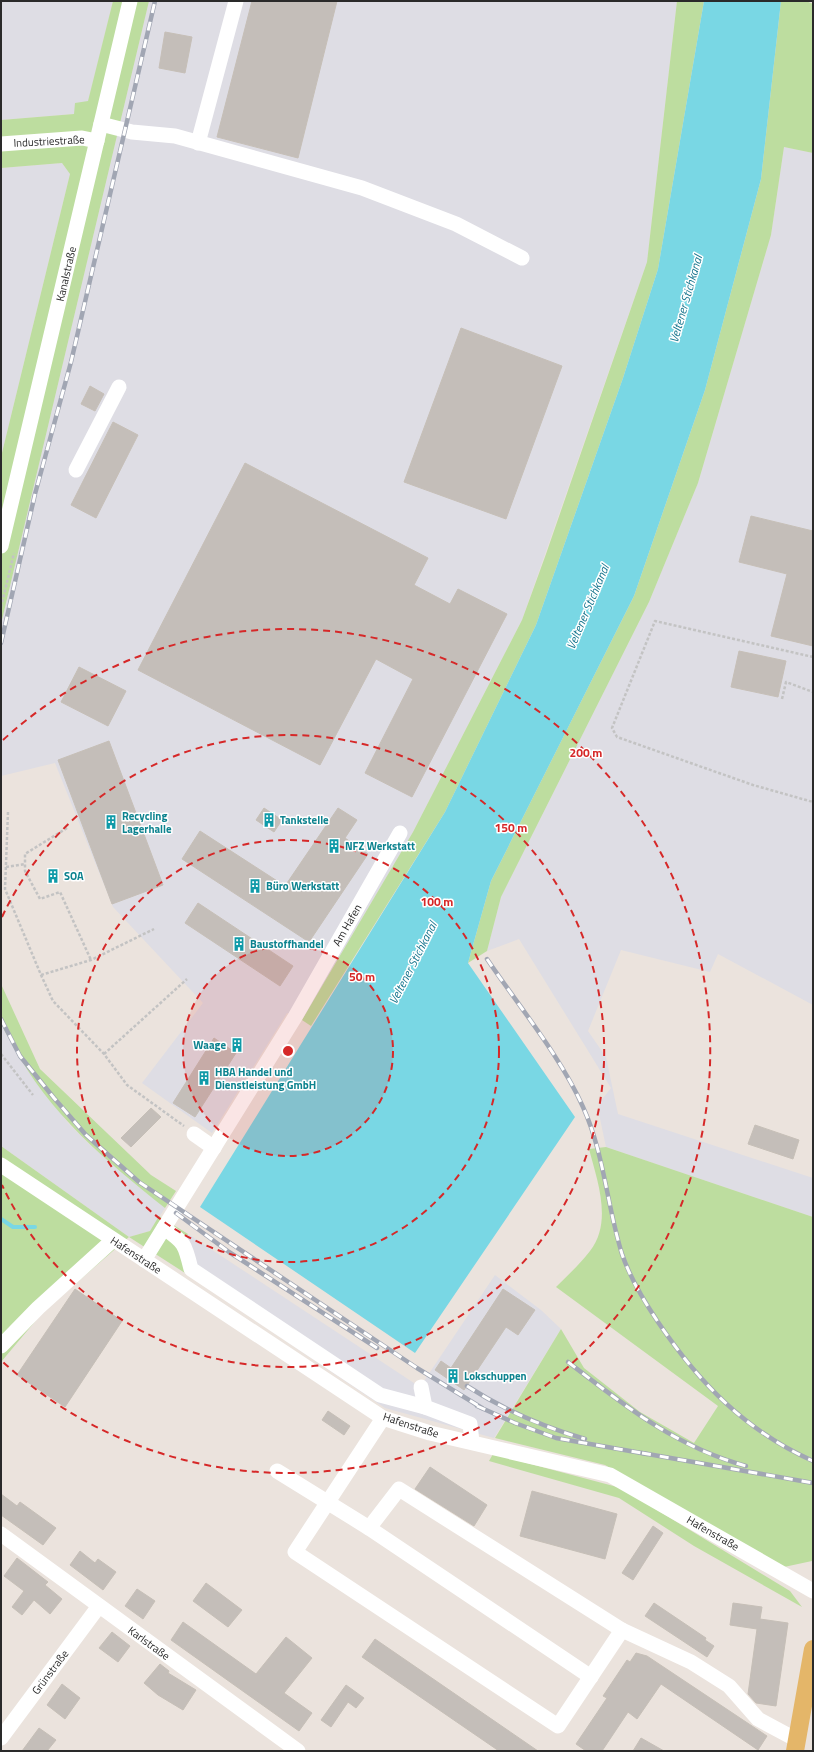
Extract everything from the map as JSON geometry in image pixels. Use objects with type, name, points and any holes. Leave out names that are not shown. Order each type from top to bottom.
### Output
[{"type":"main road","points":[[796,1746],[813,1648]]},
{"type":"street","name":"Kanalstraße","points":[[1,546],[130,1]]},
{"type":"street","points":[[198,143],[236,1]]},
{"type":"street","points":[[101,124],[132,132],[174,136],[362,188],[456,224],[522,258]]},
{"type":"street","name":"Industriestraße","points":[[1,144],[82,138],[97,141]]},
{"type":"street","points":[[76,470],[119,387]]},
{"type":"street","name":"Am Hafen","points":[[166,1225],[214,1148],[277,1038],[295,1016],[400,833]]},
{"type":"street","points":[[194,1134],[214,1148]]},
{"type":"street","name":"Hafenstraße","points":[[1,1164],[113,1240],[383,1418],[430,1433],[610,1476],[813,1591]]},
{"type":"street","points":[[144,1260],[166,1225],[181,1240],[185,1247],[191,1269],[380,1395],[425,1407],[470,1424],[472,1442]]},
{"type":"street","points":[[1,1346],[38,1308],[113,1240]]},
{"type":"street","points":[[421,1387],[425,1407]]},
{"type":"street","points":[[383,1418],[295,1552],[558,1726],[622,1630]]},
{"type":"street","points":[[277,1470],[369,1528],[591,1677]]},
{"type":"street","points":[[369,1528],[399,1489],[622,1630],[691,1662],[729,1686],[758,1719],[796,1746]]},
{"type":"street","name":"Karlstraße","points":[[1,1534],[298,1751]]},
{"type":"street","name":"Grünstraße","points":[[1,1738],[99,1606]]},
{"type":"path","points":[[813,657],[655,621],[612,728],[617,737],[753,785],[813,802]]},
{"type":"path","points":[[782,699],[786,682],[813,692]]},
{"type":"path","points":[[8,812],[4,889],[41,975],[54,1001],[104,1054],[127,1085],[194,1134]]},
{"type":"path","points":[[67,828],[25,854],[25,871],[40,899],[60,892],[91,960]]},
{"type":"path","points":[[6,867],[25,864]]},
{"type":"path","points":[[41,975],[91,960],[154,929]]},
{"type":"path","points":[[104,1054],[188,979]]},
{"type":"path","points":[[1,1054],[33,1095]]},
{"type":"shaded area","points":[[1,1],[113,1],[88,102],[74,114],[1,120]]},
{"type":"shaded area","points":[[149,1],[677,1],[647,262],[522,620],[413,832],[302,1020],[287,1013],[212,1133],[142,1083],[203,1003],[113,907],[55,763],[1,776],[1,624]]},
{"type":"shaded area","points":[[784,147],[813,153],[813,1005],[718,954],[710,972],[621,950],[588,1031],[606,1057],[618,1114],[813,1178],[813,1217],[606,1147],[599,1114],[600,1102],[611,1088],[519,939],[487,951],[501,897],[649,602],[698,483],[771,235]]},
{"type":"shaded area","points":[[62,163],[70,174],[1,457],[1,168]]},
{"type":"shaded area","points":[[1,1022],[20,1059],[68,1123],[91,1146],[165,1208],[150,1231],[129,1237],[1,1146]]},
{"type":"shaded area","points":[[188,1234],[420,1387],[495,1275],[541,1310],[561,1329],[494,1438],[385,1408],[185,1273],[179,1248]]},
{"type":"green space","points":[[113,1],[149,1],[1,624],[1,457],[70,174],[62,163],[1,168],[1,120],[74,114],[75,103],[88,101]]},
{"type":"green space","points":[[677,1],[704,1],[658,269],[623,378],[536,625],[445,812],[311,1026],[302,1020],[413,832],[522,620],[546,554],[647,262]]},
{"type":"green space","points":[[781,1],[806,1],[813,4],[813,153],[784,147],[771,235],[698,483],[649,602],[501,897],[487,951],[468,963],[491,881],[634,596],[705,390],[761,179]]},
{"type":"green space","points":[[1,984],[40,1069],[151,1175],[176,1191],[165,1208],[100,1154],[43,1093],[27,1070],[3,1027],[1,1021]]},
{"type":"green space","points":[[1,1146],[129,1237],[43,1312],[1,1362]]},
{"type":"green space","points":[[606,1147],[813,1217],[812,1561],[784,1567],[605,1465],[495,1438],[561,1329],[584,1368],[640,1412],[694,1443],[718,1406],[556,1287],[586,1256],[597,1240],[601,1227],[601,1201],[589,1149]]},
{"type":"green space","points":[[159,1216],[188,1234],[179,1248],[185,1273],[129,1237],[150,1231]]},
{"type":"green space","points":[[493,1454],[621,1488],[790,1591],[802,1607],[694,1546],[619,1498],[489,1461]]},
{"type":"water","name":"Veltener Stichkanal","points":[[704,1],[781,1],[761,179],[705,390],[634,596],[491,881],[468,963],[575,1117],[415,1353],[200,1207],[445,812],[536,625],[623,378],[658,269]]},
{"type":"building","points":[[252,1],[337,1],[298,158],[217,137]]},
{"type":"building","points":[[165,32],[192,37],[185,73],[159,68]]},
{"type":"building","points":[[461,328],[562,366],[506,519],[404,482]]},
{"type":"building","points":[[90,386],[104,394],[95,411],[81,404]]},
{"type":"building","points":[[113,422],[138,435],[96,518],[71,505]]},
{"type":"building","points":[[245,463],[428,558],[414,585],[450,604],[458,589],[507,614],[412,797],[365,773],[413,679],[376,659],[320,765],[138,670]]},
{"type":"building","points":[[751,516],[813,531],[813,646],[771,636],[787,574],[739,562]]},
{"type":"building","points":[[739,651],[786,661],[778,697],[731,687]]},
{"type":"building","points":[[79,667],[126,691],[108,726],[61,702]]},
{"type":"building","name":"Recycling Lagerhalle","points":[[109,741],[163,885],[112,904],[58,760]]},
{"type":"building","name":"Tankstelle","points":[[264,808],[282,820],[274,832],[256,820]]},
{"type":"building","points":[[338,808],[357,820],[345,838],[368,854],[309,942],[182,859],[200,831],[285,886]]},
{"type":"building","name":"Baustoffhandel","points":[[198,903],[293,966],[280,986],[185,923]]},
{"type":"building","name":"HBA Handel und Dienstleistung GmbH","points":[[214,1038],[236,1053],[195,1117],[173,1103]]},
{"type":"building","points":[[151,1108],[161,1117],[131,1147],[121,1138]]},
{"type":"building","points":[[755,1125],[799,1140],[793,1159],[748,1144]]},
{"type":"building","points":[[75,1289],[122,1321],[65,1407],[17,1375]]},
{"type":"building","points":[[503,1289],[535,1310],[518,1335],[506,1327],[464,1390],[435,1370],[441,1361],[451,1368]]},
{"type":"building","points":[[328,1411],[350,1426],[344,1435],[322,1420]]},
{"type":"building","points":[[430,1467],[487,1505],[474,1526],[415,1489]]},
{"type":"building","points":[[532,1491],[617,1514],[605,1559],[520,1536]]},
{"type":"building","points":[[1,1494],[17,1506],[20,1502],[56,1528],[43,1545],[1,1515]]},
{"type":"building","points":[[653,1526],[663,1533],[633,1580],[622,1573]]},
{"type":"building","points":[[80,1551],[95,1563],[98,1559],[116,1572],[103,1590],[70,1565]]},
{"type":"building","points":[[17,1558],[48,1582],[45,1585],[62,1599],[50,1614],[34,1600],[22,1615],[12,1607],[24,1591],[4,1576]]},
{"type":"building","points":[[206,1583],[242,1610],[228,1627],[193,1601]]},
{"type":"building","points":[[137,1589],[155,1601],[143,1619],[125,1606]]},
{"type":"building","points":[[654,1603],[706,1638],[705,1640],[714,1646],[707,1657],[645,1616]]},
{"type":"building","points":[[733,1603],[762,1607],[760,1619],[788,1623],[776,1706],[756,1703],[748,1694],[757,1629],[730,1625]]},
{"type":"building","points":[[183,1622],[256,1674],[286,1637],[312,1658],[284,1693],[312,1713],[299,1731],[171,1640]]},
{"type":"building","points":[[112,1632],[130,1646],[118,1662],[99,1648]]},
{"type":"building","points":[[375,1639],[538,1751],[499,1751],[362,1657]]},
{"type":"building","points":[[636,1653],[647,1656],[767,1736],[758,1750],[661,1684],[637,1719],[628,1712],[602,1751],[586,1751],[576,1744],[607,1698],[603,1696],[627,1660],[630,1662]]},
{"type":"building","points":[[160,1664],[169,1671],[168,1673],[196,1690],[183,1710],[158,1695],[144,1683]]},
{"type":"building","points":[[62,1684],[80,1698],[65,1719],[47,1705]]},
{"type":"building","points":[[346,1685],[364,1698],[356,1708],[348,1702],[331,1727],[321,1720]]},
{"type":"building","points":[[39,1728],[56,1740],[47,1751],[22,1751]]},
{"type":"building","points":[[641,1738],[664,1751],[633,1751]]},
{"type":"waterway","points":[[1,1219],[13,1227],[35,1227]]},
{"type":"railway","points":[[1,643],[35,494],[71,362],[155,1]]},
{"type":"railway","points":[[487,959],[551,1050],[574,1088],[583,1107],[601,1161],[617,1236],[625,1263],[633,1281],[653,1314],[690,1365],[707,1385],[726,1403],[745,1420],[766,1435],[813,1461]]},
{"type":"railway","points":[[1,1019],[20,1056],[54,1098],[86,1135],[139,1182],[417,1368],[482,1408]]},
{"type":"railway","points":[[176,1213],[229,1252],[377,1348]]},
{"type":"railway","points":[[568,1362],[631,1409],[674,1436],[697,1448],[746,1466]]},
{"type":"railway","points":[[467,1386],[495,1403],[524,1417],[585,1439]]},
{"type":"railway","points":[[477,1406],[515,1423],[556,1438],[647,1454]]},
{"type":"railway","points":[[642,1453],[813,1483]]},
{"type":"place","name":"Tankstelle","points":[[269,820]]},
{"type":"place","name":"Recycling Lagerhalle","points":[[111,822]]},
{"type":"place","name":"NFZ Werkstatt","points":[[334,846]]},
{"type":"place","name":"SOA","points":[[53,876]]},
{"type":"place","name":"Büro Werkstatt","points":[[255,886]]},
{"type":"place","name":"Baustoffhandel","points":[[239,944]]},
{"type":"place","name":"Waage","points":[[237,1045]]},
{"type":"place","name":"HBA Handel und Dienstleistung GmbH","points":[[204,1078]]},
{"type":"place","name":"Lokschuppen","points":[[453,1376]]}]
